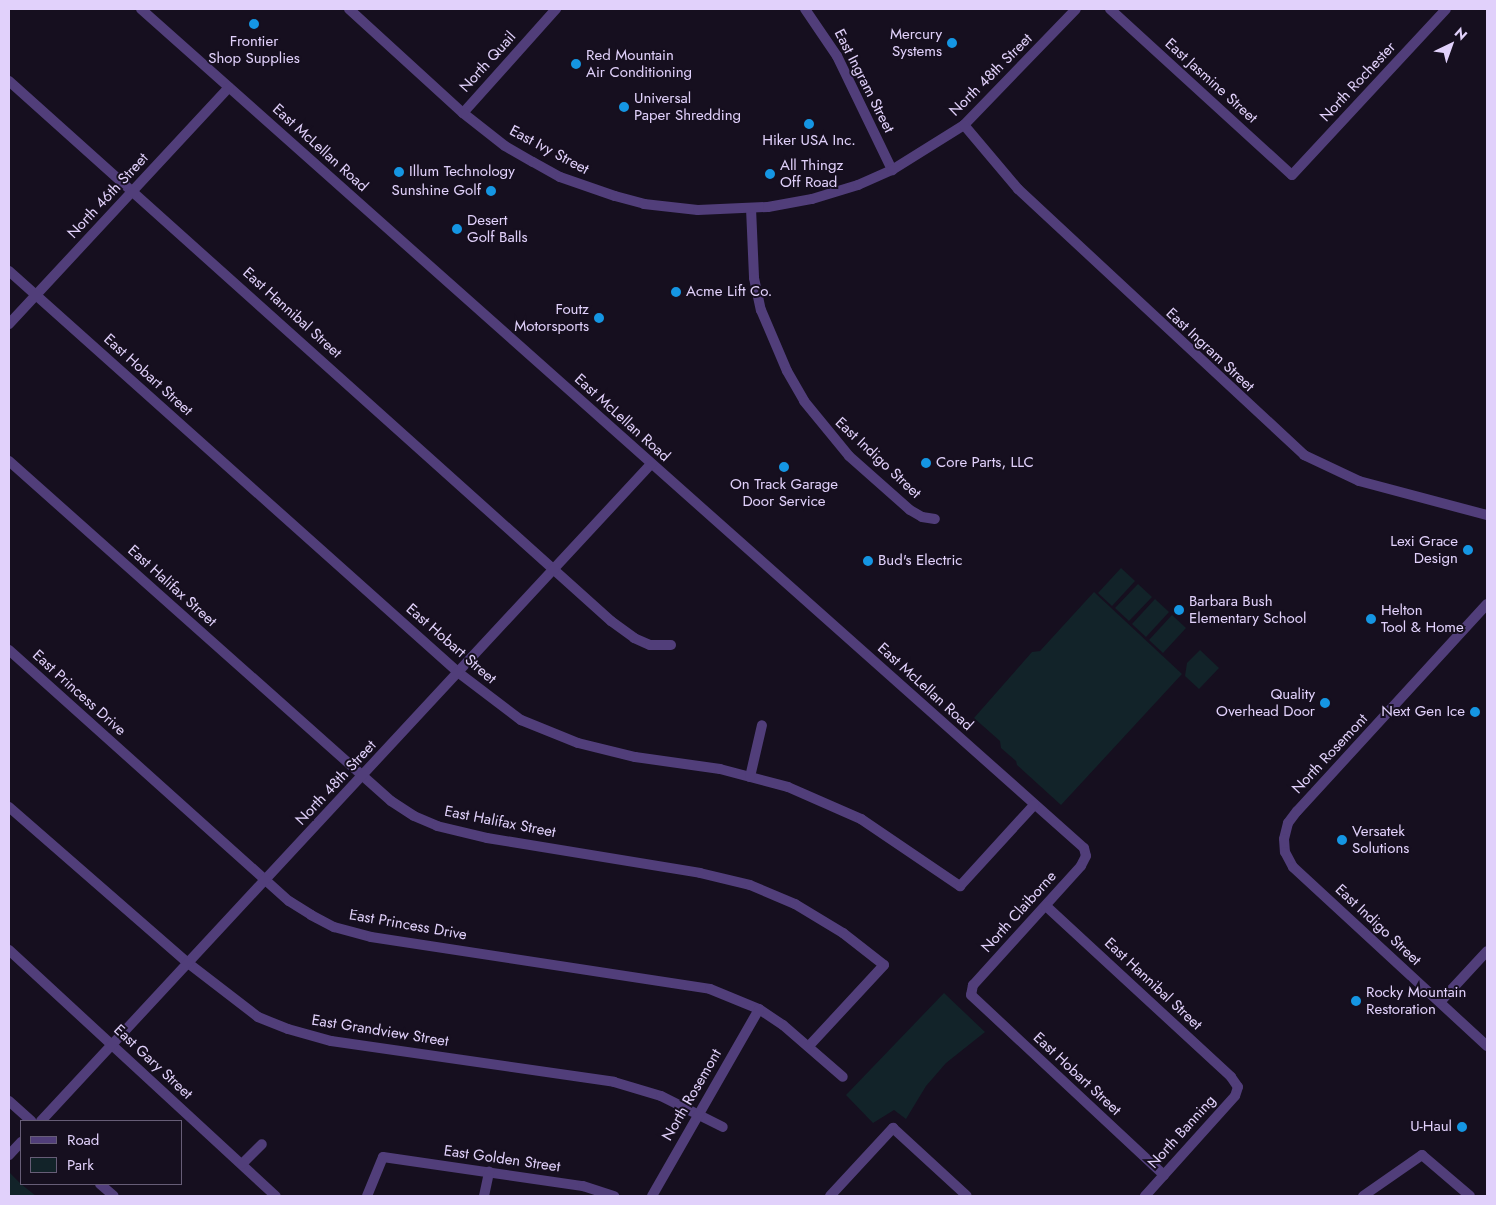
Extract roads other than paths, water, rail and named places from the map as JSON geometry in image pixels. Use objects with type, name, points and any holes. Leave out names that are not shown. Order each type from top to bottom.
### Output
[{"type":"street","name":"East McLellan Road","points":[[142,9],[1084,848]]},
{"type":"street","name":"East Ivy Street","points":[[349,9],[463,113],[505,146],[584,187],[644,204],[698,210],[751,208]]},
{"type":"street","name":"North Quail","points":[[463,113],[556,9]]},
{"type":"street","name":"East Ingram Street","points":[[805,9],[836,56],[892,170]]},
{"type":"street","name":"North 48th Street","points":[[751,208],[812,199],[858,185],[892,170],[964,125],[1076,9]]},
{"type":"street","name":"East Jasmine Street","points":[[1110,9],[1292,175]]},
{"type":"street","name":"North Rochester","points":[[1292,175],[1446,9]]},
{"type":"street","name":"East Hannibal Street","points":[[9,81],[634,638],[650,645],[671,646]]},
{"type":"street","name":"North 46th Street","points":[[9,324],[229,87]]},
{"type":"street","name":"East Ingram Street","points":[[964,125],[999,169],[1031,202],[1304,455],[1359,481],[1487,515]]},
{"type":"street","name":"East Indigo Street","points":[[751,208],[754,278],[761,310],[787,371],[804,401],[849,456],[910,510],[922,517],[936,519]]},
{"type":"street","name":"East Hobart Street","points":[[9,271],[459,673],[521,720],[578,744],[635,757],[720,769],[788,787],[862,819],[960,886],[1034,805]]},
{"type":"street","name":"East Halifax Street","points":[[9,461],[391,801],[414,816],[457,832],[700,873],[750,885],[821,918],[884,965],[809,1046]]},
{"type":"street","name":"North 48th Street","points":[[42,1120],[459,673],[651,464]]},
{"type":"street","name":"North Rosemont","points":[[1284,839],[1288,823],[1298,811],[1487,604]]},
{"type":"street","name":"East Princess Drive","points":[[9,650],[266,880],[311,916],[343,929],[371,937],[691,983],[759,1010],[809,1046],[843,1077]]},
{"type":"street","points":[[750,777],[762,725]]},
{"type":"street","name":"East Grandview Street","points":[[9,806],[188,963],[258,1017],[315,1038],[614,1082],[661,1096],[723,1127]]},
{"type":"street","name":"East Indigo Street","points":[[1284,839],[1285,852],[1293,867],[1487,1046]]},
{"type":"street","name":"North Claiborne","points":[[971,995],[973,985],[1081,866],[1086,856],[1084,848]]},
{"type":"street","name":"East Hannibal Street","points":[[1046,906],[1231,1077],[1238,1087]]},
{"type":"street","name":"East Gary Street","points":[[9,950],[276,1196]]},
{"type":"street","points":[[1440,1002],[1487,951]]},
{"type":"street","name":"East Hobart Street","points":[[971,995],[1164,1175]]},
{"type":"street","name":"North Rosemont","points":[[652,1196],[759,1010]]},
{"type":"street","name":"North Banning","points":[[1145,1196],[1235,1096],[1238,1087]]},
{"type":"street","points":[[9,1101],[30,1120]]},
{"type":"street","points":[[830,1196],[893,1128],[967,1196]]},
{"type":"street","points":[[9,1155],[20,1143]]},
{"type":"street","points":[[242,1164],[262,1144]]},
{"type":"street","points":[[1364,1196],[1422,1156],[1470,1196]]},
{"type":"street","name":"East Golden Street","points":[[367,1196],[383,1158],[584,1186],[614,1196]]},
{"type":"street","points":[[484,1196],[489,1172]]},
{"type":"street","points":[[101,1185],[114,1196]]},
{"type":"place","name":"Frontier Shop Supplies","points":[[254,24]]},
{"type":"place","name":"Mercury Systems","points":[[952,43]]},
{"type":"place","name":"Red Mountain Air Conditioning","points":[[576,64]]},
{"type":"place","name":"Universal Paper Shredding","points":[[624,107]]},
{"type":"place","name":"Hiker USA Inc.","points":[[809,124]]},
{"type":"place","name":"Illum Technology","points":[[399,172]]},
{"type":"place","name":"All Thingz Off Road","points":[[770,174]]},
{"type":"place","name":"Sunshine Golf","points":[[491,191]]},
{"type":"place","name":"Desert Golf Balls","points":[[457,229]]},
{"type":"place","name":"Acme Lift Co.","points":[[676,292]]},
{"type":"place","name":"Foutz Motorsports","points":[[599,318]]},
{"type":"place","name":"Core Parts, LLC","points":[[926,463]]},
{"type":"place","name":"On Track Garage Door Service","points":[[784,467]]},
{"type":"place","name":"Lexi Grace Design","points":[[1468,550]]},
{"type":"place","name":"Bud's Electric","points":[[868,561]]},
{"type":"place","name":"Barbara Bush Elementary School","points":[[1179,610]]},
{"type":"place","name":"Helton Tool & Home","points":[[1371,619]]},
{"type":"place","name":"Quality Overhead Door","points":[[1325,703]]},
{"type":"place","name":"Next Gen Ice","points":[[1475,712]]},
{"type":"place","name":"Versatek Solutions","points":[[1342,840]]},
{"type":"place","name":"Rocky Mountain Restoration","points":[[1356,1001]]},
{"type":"place","name":"U-Haul","points":[[1462,1127]]}]
